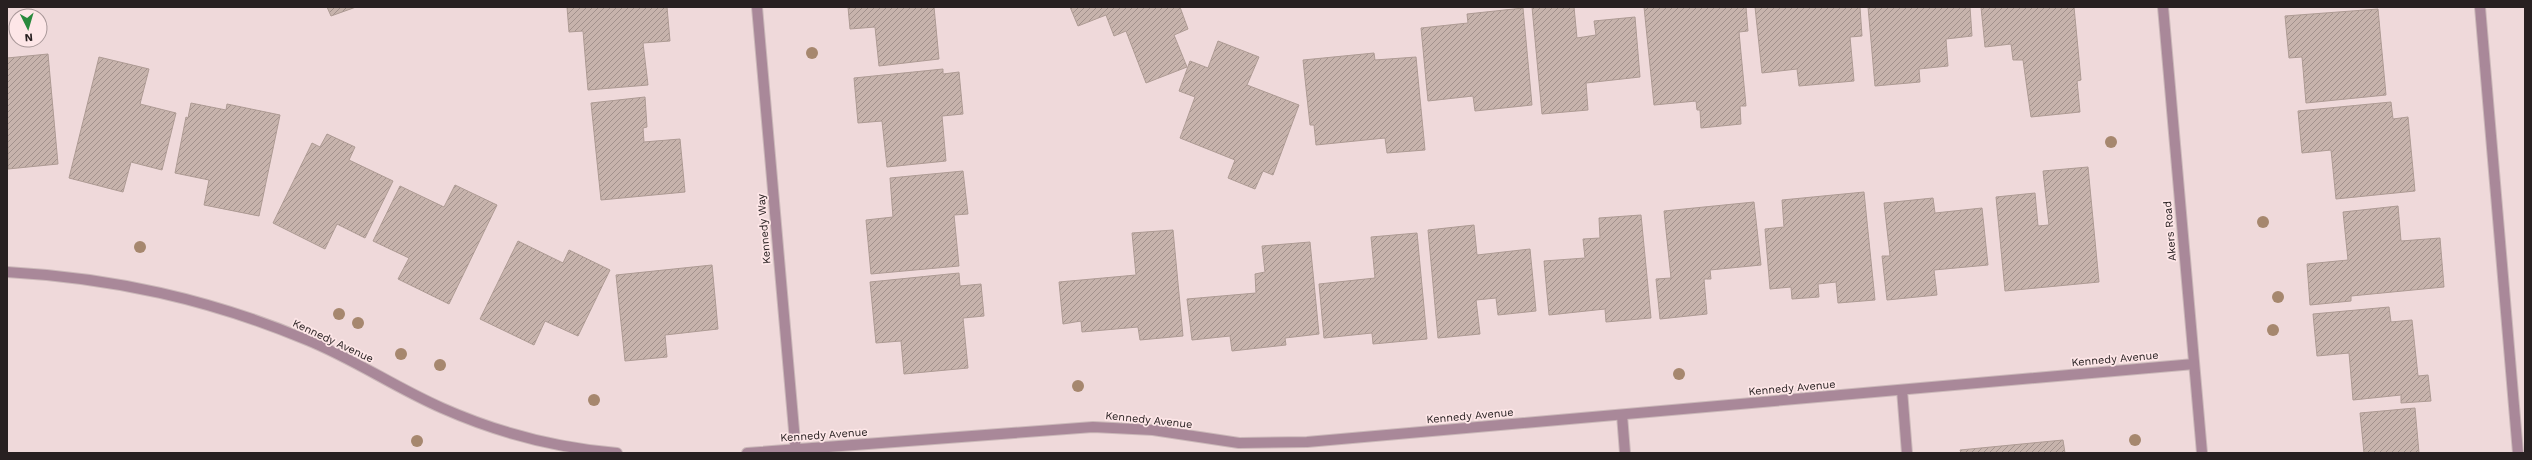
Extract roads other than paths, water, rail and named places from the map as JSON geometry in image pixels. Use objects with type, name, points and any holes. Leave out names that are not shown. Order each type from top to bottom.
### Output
[{"type":"street","name":"Kennedy Way","points":[[757,7],[796,451]]},
{"type":"street","name":"Akers Road","points":[[2163,7],[2202,453]]},
{"type":"street","points":[[2480,7],[2518,453]]},
{"type":"street","name":"Kennedy Avenue","points":[[7,272],[65,275],[148,289],[230,310],[309,341],[442,408],[510,433],[590,451],[617,453]]},
{"type":"street","name":"Kennedy Avenue","points":[[747,453],[796,451],[1093,427],[1153,430],[1239,443],[1307,442],[2194,364]]},
{"type":"street","points":[[1902,390],[1907,453]]},
{"type":"street","points":[[1622,414],[1625,453]]}]
